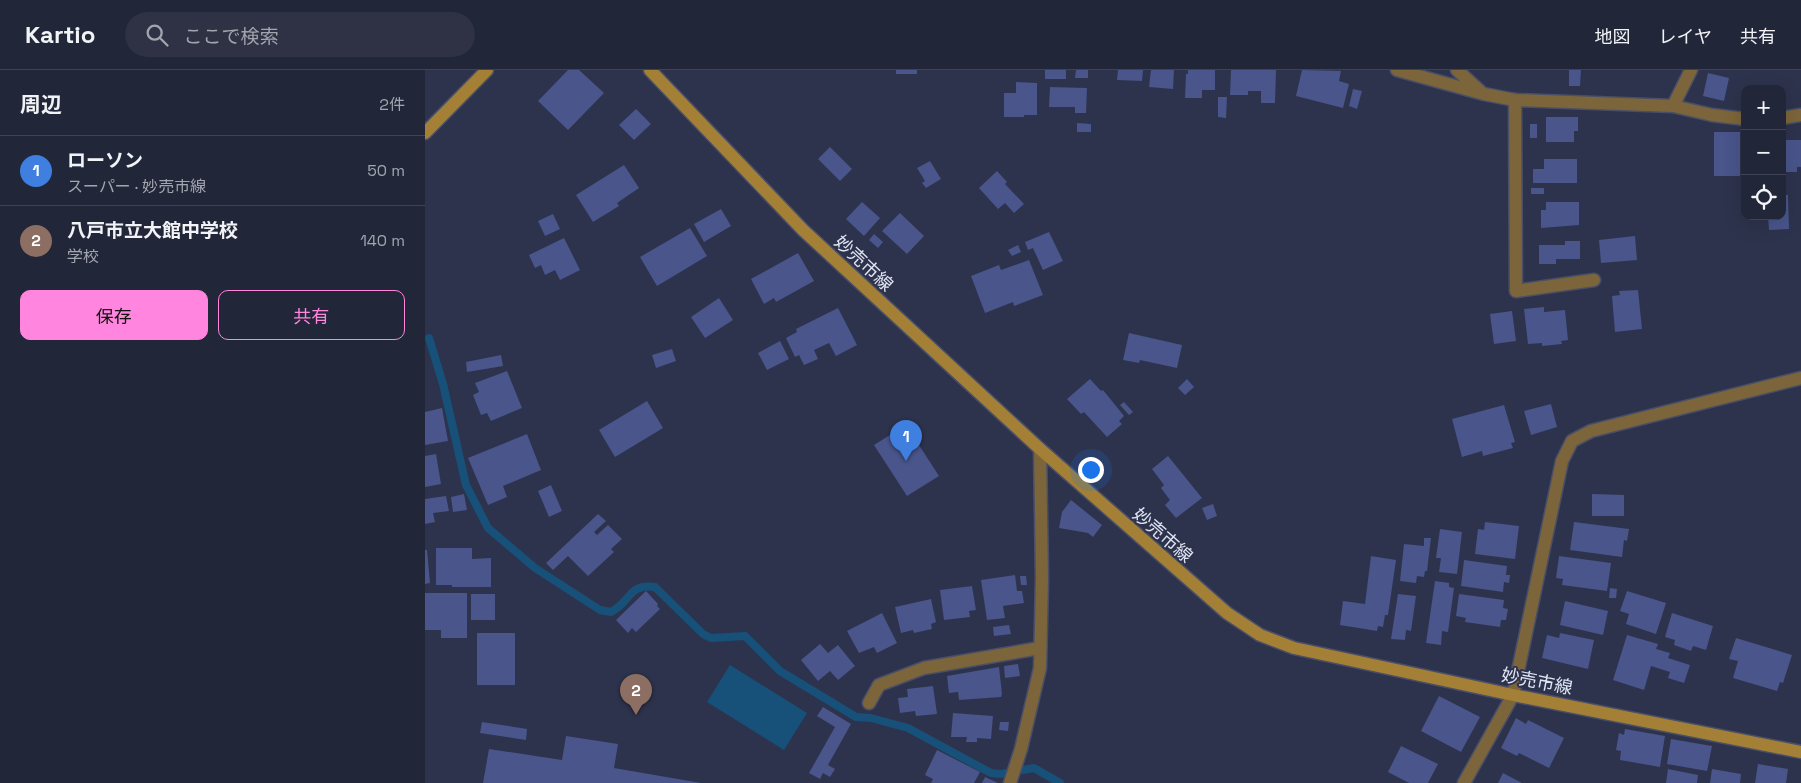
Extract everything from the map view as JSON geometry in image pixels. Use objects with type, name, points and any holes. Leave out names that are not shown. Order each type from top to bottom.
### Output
[{"type":"main road","points":[[425,133],[487,70]]},
{"type":"main road","name":"妙売市線","points":[[651,70],[803,230],[1040,450],[1227,613],[1260,635],[1294,648],[1513,695],[1801,752]]},
{"type":"street","points":[[1397,70],[1484,94],[1515,100],[1673,106],[1712,116],[1741,118]]},
{"type":"street","points":[[1457,70],[1484,94]]},
{"type":"street","points":[[1673,106],[1691,70]]},
{"type":"street","points":[[1515,100],[1516,291],[1595,280]]},
{"type":"street","points":[[1786,117],[1801,115]]},
{"type":"street","points":[[1464,783],[1513,695],[1562,461],[1572,441],[1591,431],[1801,378]]},
{"type":"street","points":[[1010,783],[1021,749],[1040,668],[1042,578],[1040,450]]},
{"type":"street","points":[[869,703],[879,685],[924,668],[1041,648]]},
{"type":"water","points":[[730,665],[807,713],[784,750],[707,702]]},
{"type":"building","points":[[568,70],[579,70],[604,93],[568,130],[538,101]]},
{"type":"building","points":[[896,70],[917,70],[917,74],[896,74]]},
{"type":"building","points":[[1045,70],[1066,70],[1066,79],[1045,79]]},
{"type":"building","points":[[1076,70],[1088,70],[1088,78],[1075,78]]},
{"type":"building","points":[[1118,70],[1143,70],[1142,81],[1117,80]]},
{"type":"building","points":[[1151,70],[1174,70],[1173,89],[1149,87]]},
{"type":"building","points":[[1188,70],[1215,70],[1215,90],[1202,90],[1202,98],[1185,98],[1186,74],[1188,74]]},
{"type":"building","points":[[1231,70],[1276,70],[1275,103],[1261,103],[1261,91],[1248,91],[1248,95],[1230,95]]},
{"type":"building","points":[[1302,70],[1341,71],[1339,81],[1349,84],[1343,108],[1296,96]]},
{"type":"building","points":[[1569,70],[1581,70],[1580,86],[1569,86]]},
{"type":"building","points":[[1708,73],[1729,78],[1724,101],[1703,96]]},
{"type":"building","points":[[1016,82],[1037,83],[1037,115],[1004,117],[1004,93],[1016,93]]},
{"type":"building","points":[[1050,87],[1087,88],[1086,113],[1075,113],[1075,107],[1049,107]]},
{"type":"building","points":[[1353,89],[1362,91],[1357,109],[1349,106]]},
{"type":"building","points":[[1218,97],[1227,97],[1226,118],[1218,117]]},
{"type":"building","points":[[636,109],[651,124],[634,140],[619,125]]},
{"type":"building","points":[[1546,117],[1578,117],[1578,131],[1574,131],[1574,142],[1546,142]]},
{"type":"building","points":[[1077,123],[1091,124],[1091,132],[1077,132]]},
{"type":"building","points":[[1530,124],[1537,124],[1537,138],[1530,138]]},
{"type":"building","points":[[1714,132],[1740,132],[1740,176],[1714,176]]},
{"type":"building","points":[[1786,140],[1801,140],[1801,167],[1797,167],[1797,172],[1786,172]]},
{"type":"building","points":[[830,147],[852,169],[840,181],[818,159]]},
{"type":"building","points":[[1544,159],[1577,159],[1577,183],[1533,183],[1533,169],[1544,169]]},
{"type":"building","points":[[930,161],[941,179],[926,188],[922,183],[925,181],[917,168]]},
{"type":"building","points":[[624,165],[639,188],[617,203],[619,206],[593,222],[576,195]]},
{"type":"building","points":[[997,171],[1007,182],[1005,184],[1024,204],[1014,213],[1005,203],[998,209],[979,188]]},
{"type":"building","points":[[1531,188],[1544,188],[1544,194],[1531,194]]},
{"type":"building","points":[[1786,195],[1788,195],[1789,229],[1769,230],[1768,220],[1786,220]]},
{"type":"building","points":[[862,202],[880,218],[864,236],[846,219]]},
{"type":"building","points":[[1546,202],[1579,202],[1579,225],[1541,228],[1541,210],[1546,210]]},
{"type":"building","points":[[721,209],[731,226],[704,242],[694,224]]},
{"type":"building","points":[[900,213],[924,236],[907,254],[882,231]]},
{"type":"building","points":[[553,214],[560,229],[545,236],[538,221]]},
{"type":"building","points":[[690,228],[707,256],[657,286],[640,257]]},
{"type":"building","points":[[1049,232],[1063,261],[1043,270],[1033,248],[1028,250],[1025,242]]},
{"type":"building","points":[[874,234],[883,242],[878,248],[869,240]]},
{"type":"building","points":[[1635,236],[1637,260],[1601,263],[1599,240]]},
{"type":"building","points":[[564,238],[580,270],[560,280],[555,270],[545,275],[541,265],[535,268],[529,255]]},
{"type":"building","points":[[1565,241],[1580,241],[1580,259],[1556,259],[1556,264],[1539,264],[1539,245],[1565,245]]},
{"type":"building","points":[[1018,245],[1021,252],[1012,256],[1008,250]]},
{"type":"building","points":[[798,253],[814,281],[776,302],[774,298],[764,304],[751,279]]},
{"type":"building","points":[[1029,260],[1043,295],[1014,306],[1013,302],[985,313],[971,276],[999,265],[1001,270]]},
{"type":"building","points":[[1638,290],[1642,329],[1615,332],[1612,296],[1620,295],[1619,291]]},
{"type":"building","points":[[719,298],[733,320],[705,338],[691,317]]},
{"type":"building","points":[[1544,307],[1544,312],[1565,310],[1568,340],[1561,341],[1562,344],[1542,346],[1542,343],[1528,344],[1524,309]]},
{"type":"building","points":[[838,308],[857,345],[836,356],[829,343],[814,350],[818,359],[804,365],[799,355],[795,357],[786,338],[797,332],[796,329]]},
{"type":"building","points":[[1512,311],[1516,341],[1494,344],[1490,314]]},
{"type":"building","points":[[1129,333],[1182,345],[1177,368],[1140,360],[1139,363],[1123,360]]},
{"type":"building","points":[[780,341],[789,359],[767,370],[758,353]]},
{"type":"building","points":[[672,349],[676,361],[656,368],[652,355]]},
{"type":"building","points":[[501,355],[503,366],[467,372],[466,362]]},
{"type":"building","points":[[507,371],[522,408],[491,421],[487,413],[481,415],[473,395],[479,392],[475,383]]},
{"type":"building","points":[[1090,379],[1101,391],[1103,390],[1124,416],[1119,421],[1122,424],[1107,437],[1084,412],[1081,414],[1067,399]]},
{"type":"building","points":[[1187,379],[1194,387],[1185,395],[1178,388]]},
{"type":"building","points":[[647,401],[663,428],[615,457],[599,430]]},
{"type":"building","points":[[1124,402],[1133,412],[1129,415],[1120,405]]},
{"type":"building","points":[[1551,404],[1557,427],[1531,435],[1524,411]]},
{"type":"building","points":[[1504,405],[1515,442],[1511,443],[1513,448],[1483,456],[1482,451],[1462,457],[1452,419]]},
{"type":"building","points":[[442,408],[448,441],[425,445],[425,412]]},
{"type":"building","points":[[906,425],[939,476],[907,496],[874,445]]},
{"type":"building","points":[[527,434],[541,470],[503,486],[507,497],[488,505],[468,458]]},
{"type":"building","points":[[436,454],[441,484],[425,487],[425,456]]},
{"type":"building","points":[[1168,456],[1202,498],[1176,518],[1165,505],[1170,500],[1161,488],[1164,485],[1152,469]]},
{"type":"building","points":[[551,485],[562,511],[549,517],[538,491]]},
{"type":"building","points":[[464,494],[467,510],[453,512],[451,497]]},
{"type":"building","points":[[1592,494],[1624,495],[1624,516],[1592,516]]},
{"type":"building","points":[[446,496],[449,511],[433,513],[435,522],[425,524],[425,499]]},
{"type":"building","points":[[1071,500],[1102,525],[1093,537],[1088,533],[1059,528],[1062,512]]},
{"type":"building","points":[[1213,504],[1217,516],[1207,520],[1202,508]]},
{"type":"building","points":[[598,514],[606,521],[594,532],[597,535],[608,525],[622,539],[611,549],[614,552],[588,576],[568,556],[553,570],[546,563]]},
{"type":"building","points":[[1485,522],[1519,526],[1515,559],[1475,554],[1478,529],[1484,530]]},
{"type":"building","points":[[1574,522],[1629,529],[1627,541],[1624,540],[1622,557],[1570,550]]},
{"type":"building","points":[[1440,529],[1462,532],[1457,574],[1439,572],[1441,558],[1436,558]]},
{"type":"building","points":[[1424,538],[1431,538],[1427,571],[1425,571],[1424,577],[1417,576],[1416,583],[1400,581],[1404,544],[1424,546]]},
{"type":"building","points":[[436,548],[472,548],[472,559],[491,558],[491,587],[436,585]]},
{"type":"building","points":[[425,550],[427,550],[430,583],[425,584]]},
{"type":"building","points":[[1371,556],[1396,560],[1388,615],[1385,615],[1383,627],[1378,626],[1377,631],[1340,625],[1343,601],[1365,604]]},
{"type":"building","points":[[1559,556],[1611,563],[1607,591],[1562,585],[1563,579],[1556,578]]},
{"type":"building","points":[[1464,560],[1507,566],[1506,575],[1510,575],[1509,583],[1504,582],[1503,592],[1461,586]]},
{"type":"building","points":[[1015,575],[1017,591],[1022,591],[1024,603],[1003,606],[1005,618],[987,620],[981,580]]},
{"type":"building","points":[[1020,576],[1026,576],[1027,585],[1021,585]]},
{"type":"building","points":[[1435,581],[1449,583],[1449,587],[1454,588],[1448,632],[1442,631],[1441,645],[1426,643]]},
{"type":"building","points":[[972,586],[976,610],[969,611],[970,617],[944,620],[940,590]]},
{"type":"building","points":[[1610,588],[1617,589],[1616,598],[1609,598]]},
{"type":"building","points":[[646,591],[660,609],[636,632],[632,628],[628,633],[616,620]]},
{"type":"building","points":[[1627,591],[1666,603],[1656,634],[1626,624],[1629,614],[1620,611]]},
{"type":"building","points":[[425,593],[467,593],[467,638],[441,638],[441,630],[425,630]]},
{"type":"building","points":[[471,594],[495,594],[495,620],[471,620]]},
{"type":"building","points":[[1398,594],[1416,596],[1411,631],[1406,630],[1405,640],[1391,639]]},
{"type":"building","points":[[1459,594],[1504,600],[1503,608],[1508,609],[1506,620],[1501,620],[1500,627],[1465,622],[1466,618],[1456,616]]},
{"type":"building","points":[[931,599],[936,622],[931,624],[932,629],[914,633],[913,630],[901,633],[895,607]]},
{"type":"building","points":[[1565,601],[1608,611],[1603,635],[1560,625]]},
{"type":"building","points":[[882,613],[897,643],[877,653],[874,647],[859,653],[847,631]]},
{"type":"building","points":[[1672,613],[1713,626],[1706,650],[1693,646],[1691,651],[1674,645],[1675,640],[1665,637]]},
{"type":"building","points":[[1009,625],[1011,634],[994,636],[993,627]]},
{"type":"building","points":[[477,633],[515,633],[515,685],[477,685]]},
{"type":"building","points":[[1560,633],[1594,640],[1588,669],[1542,658],[1547,635],[1559,638]]},
{"type":"building","points":[[1627,635],[1658,644],[1656,649],[1670,653],[1668,658],[1690,665],[1684,683],[1668,678],[1670,672],[1651,666],[1644,690],[1613,680]]},
{"type":"building","points":[[1736,638],[1792,655],[1783,683],[1780,682],[1777,691],[1733,678],[1738,661],[1729,659]]},
{"type":"building","points":[[820,644],[828,653],[838,645],[855,666],[838,680],[830,671],[818,681],[801,660]]},
{"type":"building","points":[[1018,664],[1020,676],[1005,678],[1004,666]]},
{"type":"building","points":[[999,667],[1001,697],[959,700],[958,692],[949,693],[947,676]]},
{"type":"building","points":[[933,686],[937,714],[916,716],[915,711],[900,713],[898,698],[908,697],[907,689]]},
{"type":"building","points":[[1439,696],[1480,717],[1461,752],[1421,731]]},
{"type":"building","points":[[823,707],[851,724],[828,765],[835,769],[830,777],[823,773],[820,779],[809,773],[835,727],[817,716]]},
{"type":"building","points":[[953,713],[993,716],[991,739],[977,738],[977,742],[966,742],[967,737],[951,737]]},
{"type":"building","points":[[1516,718],[1526,724],[1528,720],[1564,738],[1549,768],[1519,753],[1517,756],[1501,748]]},
{"type":"building","points":[[482,722],[527,729],[526,740],[480,733]]},
{"type":"building","points":[[1000,722],[1009,722],[1008,731],[999,730]]},
{"type":"building","points":[[1625,729],[1665,736],[1660,767],[1620,760],[1621,751],[1616,750],[1619,733],[1624,735]]},
{"type":"building","points":[[566,736],[618,744],[614,768],[701,783],[483,783],[489,749],[562,760]]},
{"type":"building","points":[[1671,739],[1712,746],[1707,771],[1667,764]]},
{"type":"building","points":[[1401,746],[1438,764],[1428,783],[1409,783],[1388,772]]},
{"type":"building","points":[[937,750],[980,772],[974,783],[931,783],[933,779],[925,775]]},
{"type":"building","points":[[1758,764],[1788,769],[1786,783],[1755,783]]},
{"type":"building","points":[[1668,769],[1698,775],[1697,783],[1666,783]]},
{"type":"building","points":[[1712,769],[1741,774],[1740,783],[1710,783]]},
{"type":"building","points":[[1503,773],[1522,783],[1498,783]]},
{"type":"building","points":[[985,777],[998,783],[982,783]]},
{"type":"waterway","points":[[429,338],[443,384],[466,485],[488,528],[535,568],[600,610],[611,612],[618,608],[634,591],[640,588],[655,587],[703,634],[711,638],[745,636],[780,671],[856,717],[871,718],[908,728],[991,773],[1001,774],[1034,768],[1060,783]]},
{"type":"place","name":"ローソン","points":[[906,461]]},
{"type":"place","name":"八戸市立大館中学校","points":[[636,715]]}]
